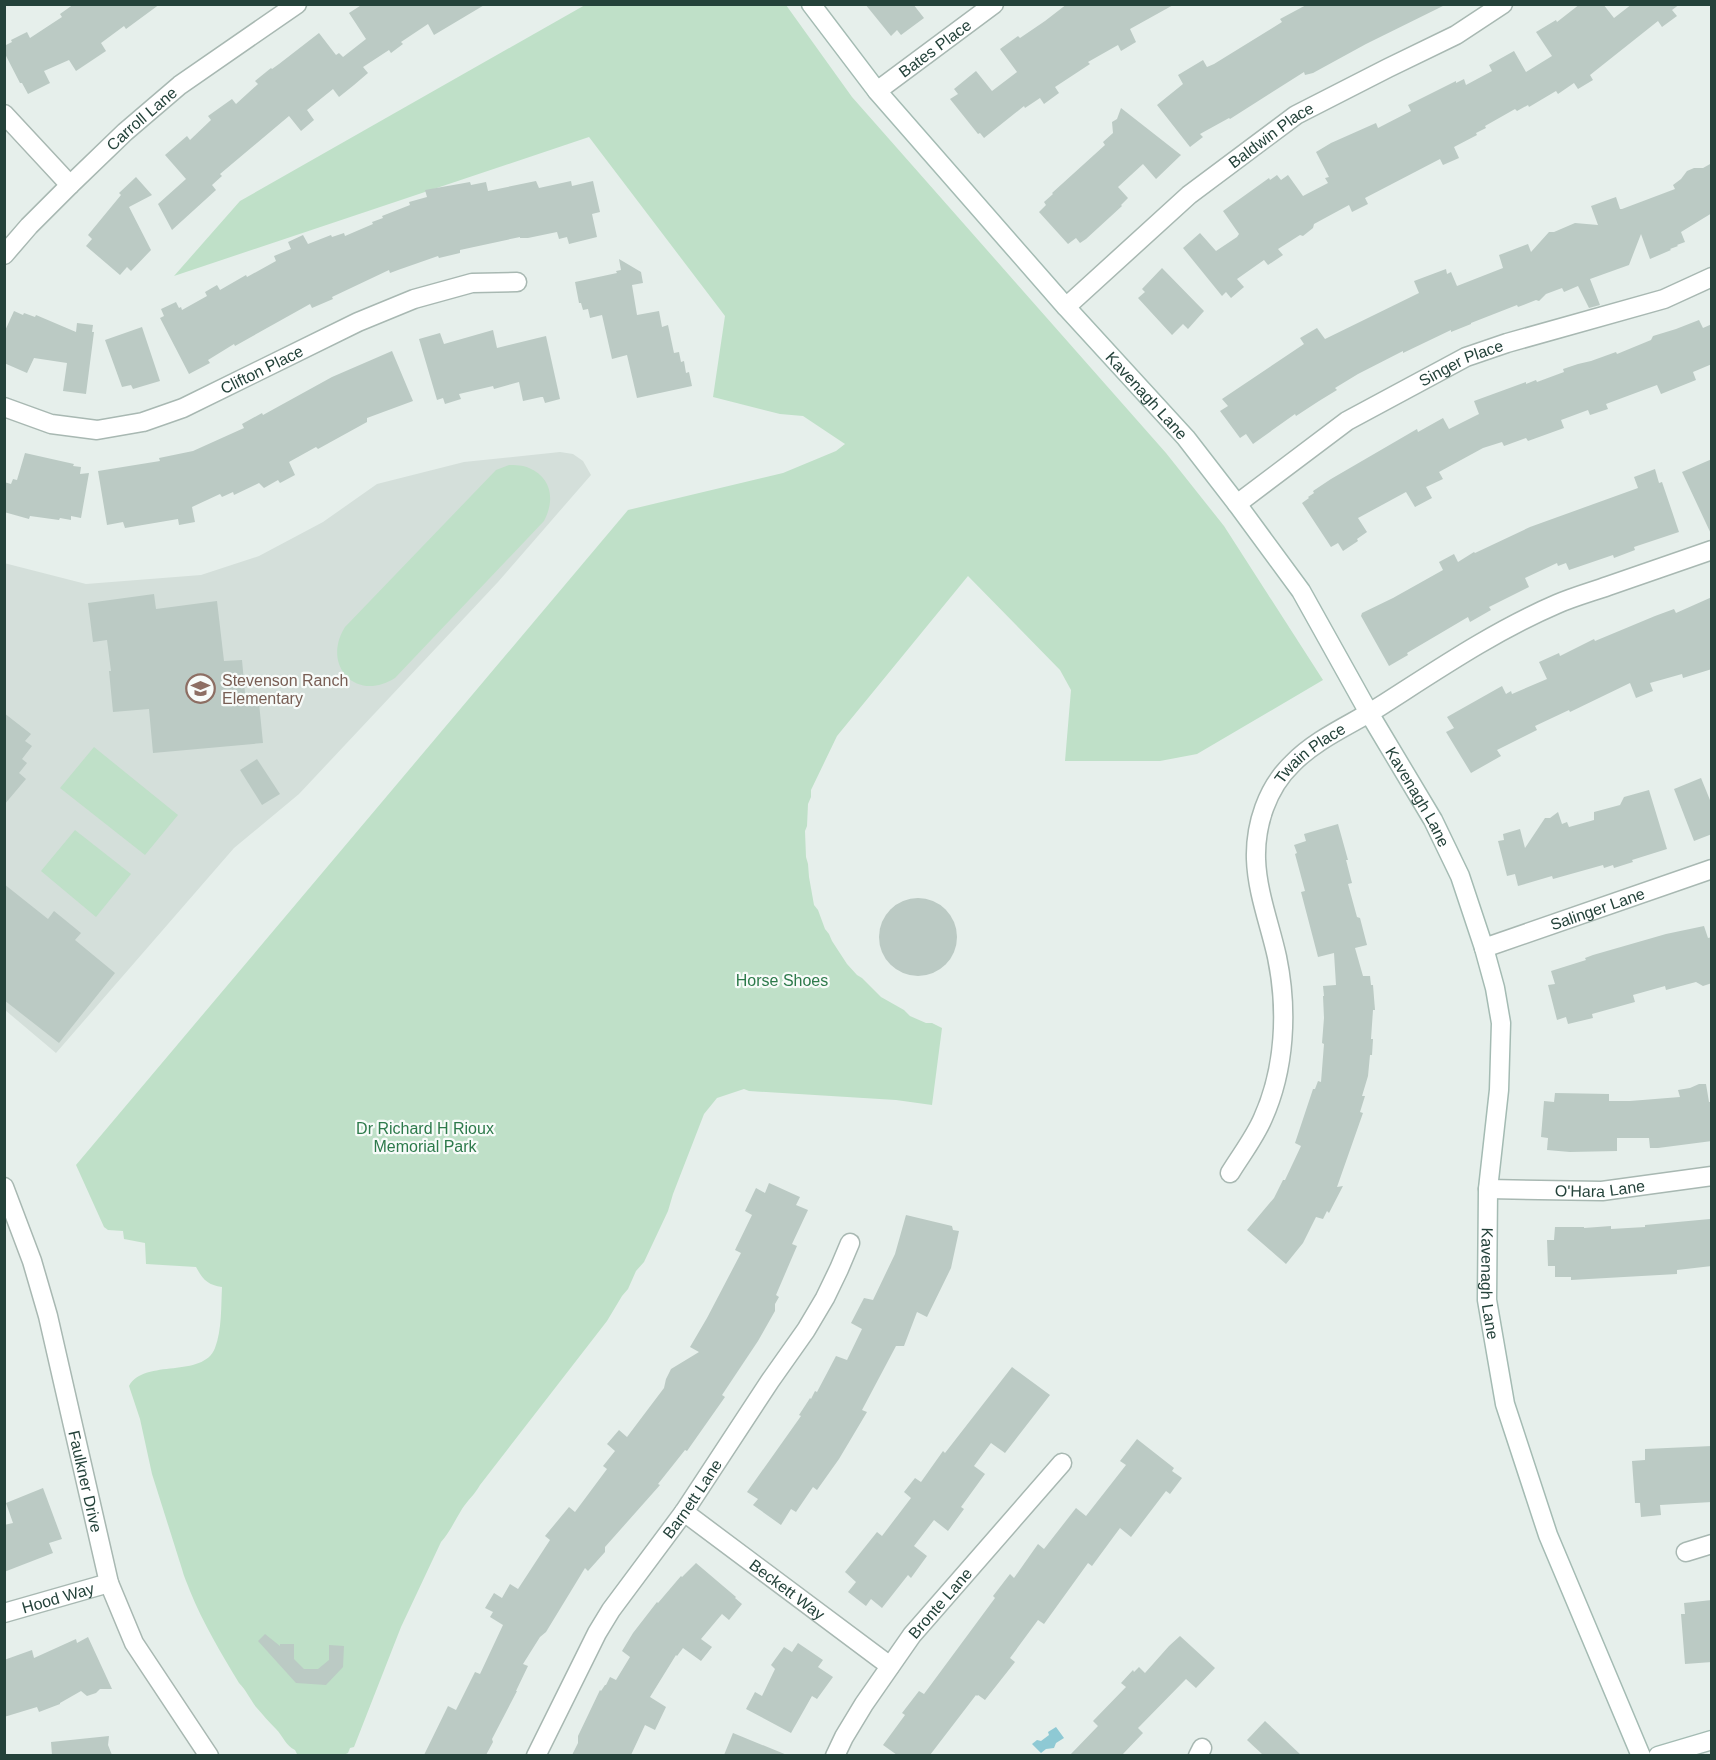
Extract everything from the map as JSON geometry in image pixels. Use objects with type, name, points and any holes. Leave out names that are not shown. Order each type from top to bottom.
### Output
[{"type":"street","name":"Carroll Lane","points":[[4,255],[29,226],[125,132],[180,86],[297,4]]},
{"type":"street","name":"Kavenagh Lane","points":[[811,4],[877,91],[1066,307],[1186,438],[1237,504],[1301,591],[1433,820],[1460,876],[1484,948],[1495,988],[1501,1023],[1499,1090],[1488,1189],[1487,1300],[1505,1404],[1548,1535],[1641,1755]]},
{"type":"street","name":"Bates Place","points":[[877,91],[994,4]]},
{"type":"street","name":"Baldwin Place","points":[[1066,307],[1189,195],[1296,115],[1456,35],[1503,4]]},
{"type":"street","points":[[4,114],[70,185]]},
{"type":"street","name":"Singer Place","points":[[1237,504],[1347,421],[1466,357],[1507,343],[1665,299],[1712,277]]},
{"type":"street","name":"Clifton Place","points":[[4,407],[51,424],[97,430],[143,422],[183,408],[358,322],[414,299],[472,283],[517,282]]},
{"type":"street","name":"Twain Place","points":[[1230,1173],[1263,1119],[1276,1081],[1282,1041],[1283,1000],[1279,970],[1259,885],[1256,860],[1257,834],[1264,809],[1275,785],[1291,764],[1310,747],[1370,713],[1496,633],[1558,603],[1712,550]]},
{"type":"street","name":"Salinger Lane","points":[[1484,948],[1712,869]]},
{"type":"street","name":"O'Hara Lane","points":[[1488,1189],[1602,1191],[1712,1176]]},
{"type":"street","name":"Faulkner Drive","points":[[4,1187],[32,1261],[48,1316],[109,1583],[134,1643],[209,1755]]},
{"type":"street","name":"Barnett Lane","points":[[536,1755],[597,1633],[611,1610],[684,1512],[806,1330],[825,1298],[849,1243]]},
{"type":"street","name":"Bronte Lane","points":[[835,1755],[854,1721],[912,1635],[1062,1463]]},
{"type":"street","name":"Beckett Way","points":[[684,1512],[890,1666]]},
{"type":"street","points":[[1686,1552],[1712,1544]]},
{"type":"street","name":"Hood Way","points":[[4,1613],[109,1583]]},
{"type":"street","points":[[1658,1755],[1712,1740]]},
{"type":"shaded area","name":"Stevenson Ranch Elementary","points":[[560,452],[573,454],[583,461],[591,475],[498,582],[299,794],[234,848],[56,1053],[5,1010],[4,563],[86,584],[201,575],[259,556],[323,522],[377,484],[464,462]]},
{"type":"green space","name":"Dr Richard H Rioux Memorial Park","points":[[585,5],[786,5],[852,97],[1166,453],[1224,526],[1323,680],[1197,754],[1160,761],[1065,761],[1071,690],[1060,670],[968,576],[837,736],[811,790],[805,831],[806,857],[814,905],[825,929],[847,964],[881,997],[910,1016],[942,1028],[932,1105],[896,1100],[744,1089],[717,1098],[704,1114],[668,1211],[644,1262],[636,1271],[628,1289],[607,1321],[464,1506],[441,1542],[401,1627],[354,1747],[341,1756],[299,1756],[256,1707],[239,1683],[195,1603],[152,1474],[140,1419],[129,1386],[137,1378],[148,1373],[199,1363],[209,1357],[215,1348],[219,1334],[222,1287],[206,1281],[196,1267],[146,1264],[145,1243],[124,1239],[123,1231],[108,1230],[104,1227],[76,1165],[628,510],[783,473],[836,451],[845,444],[803,416],[780,414],[713,397],[725,316],[589,137],[174,276],[240,201]]},
{"type":"green space","points":[[509,465],[522,466],[537,472],[547,484],[550,505],[544,521],[395,678],[381,685],[367,686],[356,683],[346,676],[337,655],[339,641],[345,627],[496,470]]},
{"type":"green space","points":[[94,747],[178,815],[145,855],[60,788]]},
{"type":"green space","points":[[75,830],[131,874],[96,917],[41,871]]},
{"type":"water","points":[[1056,1727],[1064,1738],[1056,1743],[1054,1748],[1046,1749],[1041,1753],[1032,1744],[1037,1740],[1041,1741],[1049,1735],[1048,1732]]},
{"type":"building","points":[[74,4],[160,4],[126,29],[124,26],[101,43],[106,51],[76,71],[69,60],[44,71],[50,83],[28,94],[4,52],[4,46],[27,32],[30,38],[62,17],[60,14]]},
{"type":"building","points":[[363,4],[486,4],[434,35],[428,24],[401,42],[403,44],[391,53],[389,50],[363,67],[368,73],[339,97],[333,89],[307,110],[314,120],[301,131],[289,116],[220,174],[222,176],[212,185],[216,190],[172,230],[158,204],[186,179],[165,155],[187,136],[190,140],[211,120],[208,116],[232,99],[236,104],[258,84],[255,81],[319,33],[336,55],[339,53],[343,57],[366,39],[349,13]]},
{"type":"building","points":[[865,4],[913,4],[924,18],[901,35],[897,30],[891,36]]},
{"type":"building","points":[[1067,4],[1175,4],[1130,29],[1136,42],[1121,51],[1118,45],[1088,62],[1090,64],[1055,87],[1059,93],[1044,104],[1040,98],[1025,108],[1024,106],[984,138],[980,133],[978,134],[950,99],[958,94],[954,89],[976,71],[992,91],[1017,72],[1000,49],[1018,36],[1020,38]]},
{"type":"building","points":[[1308,4],[1447,4],[1313,73],[1305,75],[1304,72],[1230,119],[1200,134],[1203,137],[1190,147],[1157,105],[1183,84],[1178,75],[1203,60],[1207,67],[1214,64],[1282,22],[1280,19]]},
{"type":"building","points":[[1580,4],[1603,4],[1614,18],[1632,4],[1680,4],[1672,10],[1677,16],[1662,27],[1658,21],[1590,75],[1593,80],[1578,89],[1574,83],[1558,94],[1556,91],[1529,107],[1528,105],[1517,111],[1515,109],[1485,126],[1486,128],[1476,133],[1477,135],[1454,147],[1459,158],[1443,165],[1440,159],[1365,198],[1368,204],[1352,212],[1349,205],[1314,224],[1313,228],[1303,236],[1300,235],[1278,249],[1283,255],[1268,265],[1264,260],[1237,279],[1244,287],[1231,298],[1226,292],[1222,296],[1183,248],[1200,233],[1216,251],[1237,237],[1239,234],[1223,211],[1269,178],[1270,180],[1277,175],[1281,180],[1288,175],[1303,196],[1328,183],[1325,178],[1329,177],[1316,152],[1331,143],[1376,123],[1378,128],[1411,111],[1408,105],[1456,81],[1456,83],[1464,79],[1466,85],[1492,71],[1489,65],[1514,51],[1526,72],[1552,56],[1536,32],[1556,20],[1557,22]]},
{"type":"building","points":[[1121,108],[1181,155],[1156,179],[1143,164],[1118,187],[1128,198],[1122,206],[1086,239],[1080,243],[1076,238],[1068,244],[1039,212],[1046,205],[1044,202],[1052,193],[1105,145],[1103,142],[1113,133],[1112,122],[1117,119]]},
{"type":"building","points":[[1712,163],[1712,213],[1681,232],[1685,242],[1650,259],[1641,234],[1629,265],[1590,279],[1600,305],[1589,308],[1578,286],[1564,292],[1562,288],[1546,294],[1539,301],[1518,307],[1517,305],[1451,332],[1451,330],[1358,374],[1253,444],[1246,434],[1240,438],[1220,411],[1228,406],[1222,399],[1304,344],[1300,338],[1317,328],[1325,339],[1419,293],[1414,281],[1446,269],[1447,274],[1451,272],[1457,286],[1503,268],[1499,255],[1528,244],[1531,252],[1549,232],[1575,223],[1598,225],[1591,206],[1616,197],[1622,209],[1675,189],[1673,185],[1687,171],[1703,168]]},
{"type":"building","points":[[136,177],[152,195],[129,207],[151,250],[131,271],[127,267],[120,275],[86,246],[92,239],[88,235],[121,195],[119,193]]},
{"type":"building","points":[[536,181],[539,188],[571,181],[572,186],[593,181],[600,212],[592,214],[597,237],[569,244],[567,237],[559,239],[557,232],[528,238],[520,237],[460,250],[460,253],[439,258],[438,256],[390,273],[389,270],[332,297],[333,299],[312,308],[310,304],[235,346],[234,344],[208,360],[210,363],[189,374],[160,318],[164,316],[161,309],[176,302],[182,310],[207,296],[205,292],[217,285],[220,290],[276,261],[274,256],[291,249],[288,242],[303,235],[308,244],[331,235],[332,237],[344,233],[345,236],[373,224],[372,222],[383,218],[382,216],[410,205],[409,202],[427,197],[425,190],[470,182],[471,185],[486,182],[488,191]]},
{"type":"building","points":[[619,259],[641,272],[643,283],[632,285],[637,315],[659,311],[662,327],[668,325],[674,353],[679,352],[681,362],[684,361],[692,386],[637,398],[627,355],[612,359],[602,315],[590,318],[588,309],[583,310],[579,303],[575,282],[617,273],[616,271],[621,270]]},
{"type":"building","points":[[1162,268],[1204,311],[1188,329],[1183,324],[1172,335],[1138,298],[1145,292],[1142,289]]},
{"type":"building","points":[[14,311],[23,315],[24,313],[35,317],[36,315],[76,332],[77,323],[93,325],[86,394],[63,391],[67,363],[34,358],[27,373],[4,363],[4,333]]},
{"type":"building","points":[[1699,320],[1703,328],[1712,324],[1712,364],[1693,372],[1696,380],[1661,394],[1657,385],[1606,404],[1608,409],[1590,415],[1588,410],[1561,420],[1564,428],[1528,441],[1526,438],[1504,446],[1502,442],[1483,448],[1439,472],[1443,479],[1426,487],[1432,498],[1415,507],[1406,492],[1358,518],[1367,532],[1343,551],[1338,543],[1331,547],[1302,503],[1314,493],[1313,491],[1331,479],[1417,429],[1418,432],[1443,418],[1449,429],[1479,414],[1474,401],[1526,382],[1526,384],[1536,380],[1537,382],[1578,364],[1616,352],[1617,354],[1651,340],[1653,336]]},
{"type":"building","points":[[142,327],[160,381],[133,389],[131,385],[122,387],[105,340]]},
{"type":"building","points":[[493,330],[497,348],[546,336],[560,399],[545,403],[543,397],[523,401],[519,382],[494,389],[493,386],[459,394],[461,399],[445,404],[443,398],[437,400],[419,339],[440,333],[444,344]]},
{"type":"building","points":[[392,351],[413,401],[367,418],[367,422],[289,462],[295,475],[280,483],[278,480],[264,488],[259,483],[234,495],[233,492],[222,497],[220,494],[192,507],[195,522],[179,525],[178,519],[125,528],[123,522],[107,525],[98,471],[160,461],[159,458],[193,451],[244,428],[242,424],[332,377]]},
{"type":"building","points":[[25,453],[74,464],[73,466],[81,467],[80,474],[89,473],[81,518],[71,516],[71,520],[60,518],[59,520],[30,516],[29,519],[4,512],[4,482],[11,484],[13,479],[17,480]]},
{"type":"building","points":[[1712,459],[1712,536],[1682,472]]},
{"type":"building","points":[[1655,469],[1659,483],[1662,482],[1679,532],[1634,547],[1635,550],[1614,558],[1613,555],[1569,570],[1566,563],[1558,566],[1557,563],[1525,578],[1529,587],[1489,607],[1491,610],[1470,622],[1468,617],[1389,666],[1361,616],[1362,613],[1443,570],[1439,562],[1454,554],[1458,562],[1474,552],[1530,527],[1638,488],[1634,477]]},
{"type":"building","points":[[154,594],[156,609],[217,601],[224,661],[242,660],[246,704],[259,703],[263,743],[153,753],[149,709],[113,712],[107,640],[93,642],[88,603]]},
{"type":"building","points":[[1712,597],[1712,669],[1683,678],[1682,674],[1650,683],[1653,691],[1636,698],[1630,683],[1535,726],[1537,730],[1497,750],[1501,756],[1471,773],[1446,732],[1454,728],[1447,717],[1502,686],[1506,694],[1511,691],[1512,694],[1547,679],[1539,662],[1559,653],[1560,656],[1594,639],[1595,641],[1674,609],[1676,613]]},
{"type":"building","points":[[4,713],[31,734],[25,741],[32,746],[22,759],[27,763],[19,773],[26,779],[4,805]]},
{"type":"building","points":[[257,759],[280,794],[262,805],[240,770]]},
{"type":"building","points":[[1701,778],[1712,805],[1712,834],[1694,841],[1674,789]]},
{"type":"building","points":[[1649,790],[1667,849],[1614,868],[1613,865],[1604,868],[1603,865],[1518,886],[1515,874],[1507,876],[1498,841],[1504,840],[1503,834],[1520,829],[1525,848],[1545,818],[1550,818],[1558,812],[1562,824],[1567,822],[1569,827],[1594,820],[1594,812],[1620,805],[1624,797]]},
{"type":"building","points":[[1338,824],[1352,883],[1348,884],[1367,945],[1355,948],[1363,976],[1370,976],[1371,985],[1373,985],[1375,1010],[1373,1010],[1371,1039],[1373,1039],[1372,1055],[1370,1055],[1368,1076],[1362,1096],[1365,1096],[1360,1112],[1363,1113],[1337,1187],[1343,1186],[1329,1213],[1327,1211],[1323,1219],[1316,1217],[1303,1243],[1286,1264],[1247,1230],[1274,1198],[1285,1180],[1301,1146],[1295,1143],[1313,1089],[1318,1081],[1321,1082],[1324,1044],[1322,1043],[1323,986],[1336,985],[1334,953],[1318,957],[1301,892],[1305,891],[1294,845],[1306,841],[1304,834]]},
{"type":"building","points":[[4,884],[48,919],[54,911],[81,933],[75,940],[115,973],[59,1043],[4,1000]]},
{"type":"building","points":[[910,898],[926,898],[940,904],[951,915],[957,929],[957,945],[951,959],[940,970],[926,976],[910,976],[896,970],[885,959],[879,945],[879,929],[885,915],[896,904]]},
{"type":"building","points":[[1704,926],[1708,938],[1712,937],[1712,983],[1703,986],[1696,982],[1666,990],[1665,986],[1633,995],[1635,1002],[1592,1014],[1593,1018],[1568,1024],[1566,1017],[1557,1020],[1548,985],[1555,984],[1551,971],[1586,960],[1585,958],[1593,955],[1666,934]]},
{"type":"building","points":[[1706,1084],[1709,1102],[1712,1102],[1712,1141],[1650,1148],[1649,1138],[1617,1138],[1617,1151],[1570,1152],[1547,1150],[1548,1138],[1541,1137],[1544,1101],[1554,1102],[1555,1093],[1609,1094],[1609,1101],[1630,1101],[1680,1097],[1678,1090]]},
{"type":"building","points":[[769,1183],[800,1197],[796,1205],[808,1210],[792,1244],[797,1246],[776,1295],[779,1297],[775,1304],[775,1311],[722,1395],[725,1397],[687,1451],[685,1450],[658,1484],[660,1485],[605,1547],[605,1552],[588,1571],[585,1568],[546,1632],[540,1637],[523,1664],[528,1666],[486,1755],[424,1755],[448,1706],[456,1710],[475,1672],[480,1674],[503,1625],[490,1617],[493,1612],[485,1608],[494,1593],[502,1598],[510,1584],[518,1589],[550,1540],[545,1536],[569,1507],[575,1512],[607,1469],[603,1466],[615,1451],[607,1444],[619,1430],[627,1437],[664,1388],[671,1369],[699,1352],[690,1347],[741,1253],[735,1250],[752,1215],[745,1211],[756,1188],[765,1193]]},
{"type":"building","points":[[906,1215],[952,1226],[953,1230],[959,1231],[951,1268],[927,1317],[917,1312],[904,1346],[896,1346],[862,1410],[867,1412],[839,1459],[817,1490],[813,1487],[796,1512],[791,1509],[781,1525],[753,1505],[758,1499],[747,1492],[801,1416],[799,1415],[810,1398],[815,1391],[817,1392],[836,1356],[847,1360],[862,1329],[851,1323],[864,1298],[873,1300],[895,1254]]},
{"type":"building","points":[[1710,1219],[1712,1266],[1677,1270],[1677,1274],[1571,1280],[1571,1277],[1555,1277],[1555,1266],[1548,1266],[1547,1240],[1554,1240],[1555,1227],[1611,1226],[1611,1229]]},
{"type":"building","points":[[1012,1367],[1050,1395],[1005,1453],[991,1443],[974,1466],[985,1474],[961,1507],[964,1509],[948,1531],[934,1520],[914,1546],[927,1556],[911,1578],[908,1575],[882,1608],[871,1599],[866,1606],[848,1592],[856,1582],[845,1572],[877,1532],[882,1536],[911,1498],[904,1492],[915,1478],[921,1482],[943,1451],[945,1453]]},
{"type":"building","points":[[1137,1439],[1174,1468],[1172,1471],[1182,1478],[1170,1494],[1166,1491],[1131,1537],[1120,1528],[1092,1566],[1088,1563],[1044,1624],[1038,1620],[1010,1658],[1015,1662],[985,1700],[976,1695],[930,1755],[897,1755],[883,1745],[905,1715],[902,1713],[919,1691],[924,1694],[1010,1574],[1014,1578],[1038,1544],[1044,1549],[1076,1508],[1086,1516],[1126,1465],[1120,1461]]},
{"type":"building","points":[[1712,1446],[1712,1502],[1660,1505],[1661,1515],[1641,1517],[1640,1503],[1635,1503],[1632,1461],[1645,1460],[1645,1449]]},
{"type":"building","points":[[43,1488],[62,1539],[49,1543],[53,1553],[4,1572],[4,1525],[13,1523],[6,1503]]},
{"type":"building","points":[[696,1563],[742,1604],[729,1620],[722,1614],[701,1639],[712,1647],[701,1661],[683,1648],[676,1655],[650,1697],[666,1707],[655,1730],[645,1725],[631,1755],[572,1755],[578,1743],[578,1736],[600,1690],[610,1677],[616,1680],[630,1657],[622,1651],[633,1633],[657,1602]]},
{"type":"building","points":[[1712,1600],[1712,1662],[1685,1664],[1681,1614],[1685,1614],[1684,1603]]},
{"type":"building","points":[[265,1634],[280,1646],[280,1644],[294,1644],[294,1659],[304,1669],[318,1669],[329,1660],[329,1645],[344,1646],[343,1667],[326,1685],[296,1683],[258,1641]]},
{"type":"building","points":[[1180,1636],[1215,1668],[1196,1688],[1186,1679],[1138,1728],[1143,1733],[1122,1755],[1070,1755],[1098,1726],[1093,1721],[1126,1687],[1121,1683],[1133,1670],[1134,1672],[1139,1667],[1145,1673]]},
{"type":"building","points":[[88,1637],[112,1689],[100,1689],[87,1696],[81,1691],[60,1704],[39,1712],[37,1707],[4,1717],[4,1660],[32,1650],[34,1658],[76,1639],[77,1643]]},
{"type":"building","points":[[798,1643],[823,1660],[818,1667],[833,1677],[817,1699],[812,1696],[791,1733],[746,1709],[755,1692],[762,1696],[775,1669],[771,1665],[784,1647],[792,1652]]},
{"type":"building","points":[[1265,1721],[1301,1755],[1263,1755],[1247,1740]]},
{"type":"building","points":[[733,1733],[787,1755],[724,1755]]},
{"type":"building","points":[[109,1736],[108,1745],[112,1755],[52,1755],[51,1742]]},
{"type":"place","name":"Stevenson Ranch Elementary","points":[[201,689]]},
{"type":"park label","name":"Horse Shoes","points":[[782,980]]}]
